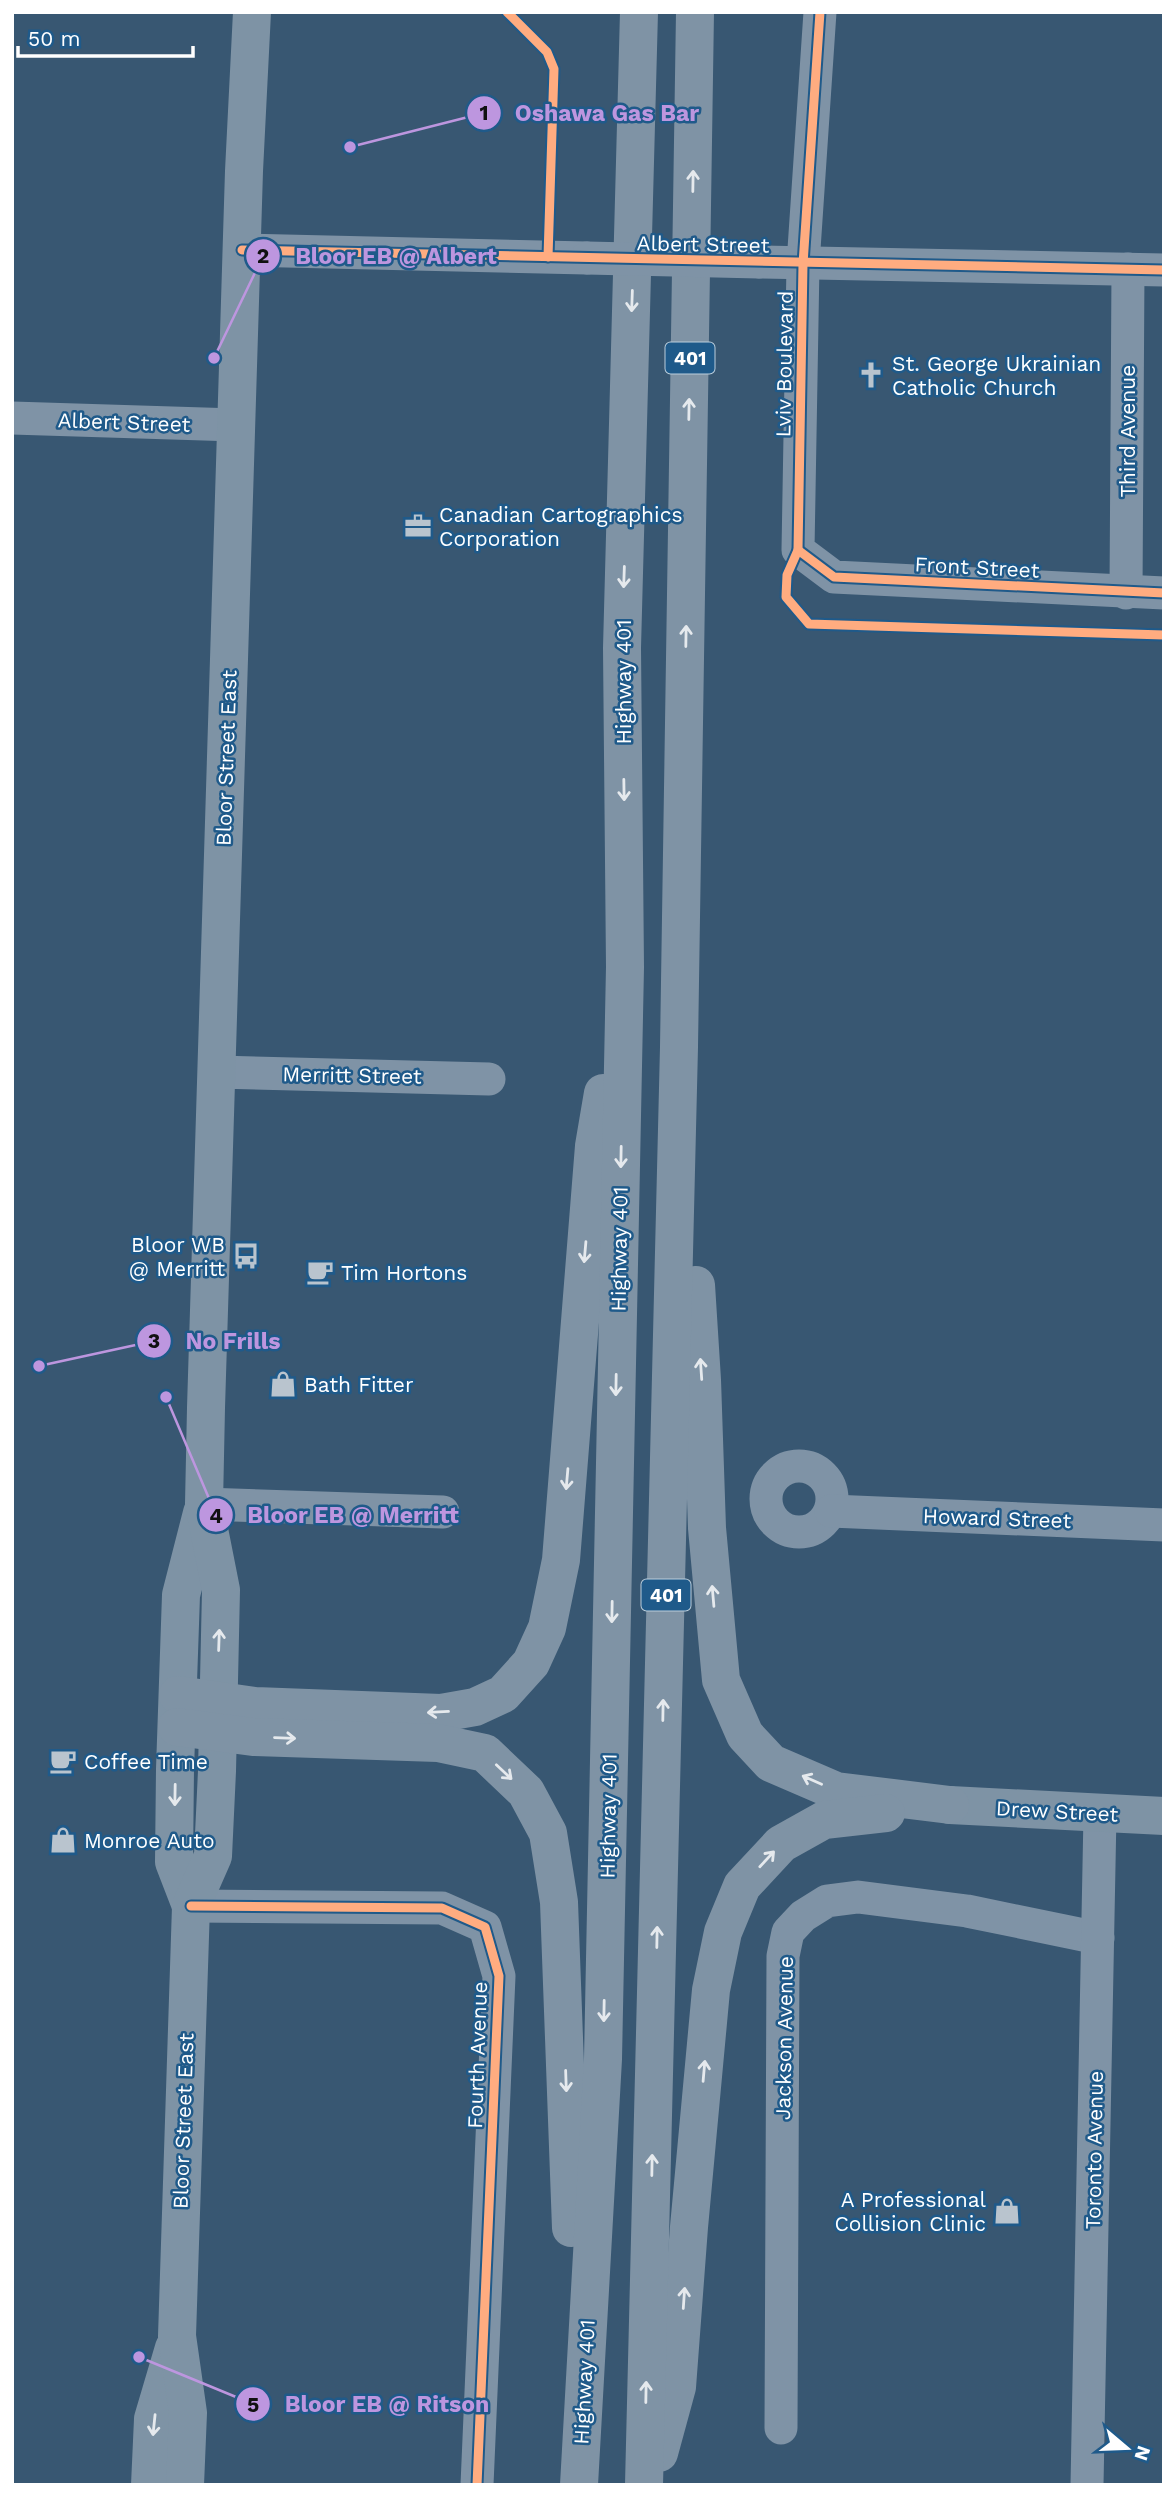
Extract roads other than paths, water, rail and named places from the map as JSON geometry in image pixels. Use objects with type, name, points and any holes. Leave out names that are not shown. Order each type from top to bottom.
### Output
[{"type":"highway","name":"Highway 401","points":[[579,2474],[603,2059],[625,967],[622,648],[639,12]]},
{"type":"highway","name":"401","points":[[644,2485],[679,1047],[695,12]]},
{"type":"highway","points":[[218,1717],[255,1706],[441,1713],[475,1707],[503,1694],[531,1664],[547,1628],[561,1560],[594,1146],[625,967]]},
{"type":"highway","points":[[679,1047],[702,1380],[707,1528],[721,1680],[745,1735],[771,1763],[836,1791],[950,1805]]},
{"type":"highway","points":[[177,1711],[218,1717],[253,1737],[438,1743],[485,1753],[526,1792],[548,1833],[559,1902],[579,2474]]},
{"type":"highway","points":[[650,2485],[677,2387],[711,1990],[723,1932],[742,1886],[781,1844],[824,1820],[950,1805]]},
{"type":"main road","name":"Bloor Street East","points":[[191,1906],[174,1862],[177,1711],[181,1595],[204,1504],[236,425],[252,12]]},
{"type":"main road","name":"Bloor Street East","points":[[185,2485],[188,2413],[177,2336],[191,1906],[212,1856],[221,1590],[204,1504]]},
{"type":"main road","name":"Drew Street","points":[[950,1805],[1164,1816]]},
{"type":"main road","name":"Bloor Street East","points":[[150,2485],[153,2419],[177,2336]]},
{"type":"street","name":"Lviv Boulevard","points":[[798,550],[803,264],[820,12]]},
{"type":"street","name":"Albert Street","points":[[242,250],[1164,270]]},
{"type":"street","name":"Third Avenue","points":[[1126,593],[1128,269]]},
{"type":"street","name":"Albert Street","points":[[12,418],[236,425]]},
{"type":"street","name":"Front Street","points":[[798,550],[834,577],[1164,593]]},
{"type":"street","name":"Merritt Street","points":[[216,1072],[489,1079]]},
{"type":"street","points":[[204,1504],[443,1512]]},
{"type":"street","name":"Howard Street","points":[[831,1511],[1164,1525]]},
{"type":"street","name":"Toronto Avenue","points":[[1087,2485],[1100,1814]]},
{"type":"street","name":"Jackson Avenue","points":[[781,2428],[783,1956],[788,1932],[803,1916],[827,1901],[858,1897],[967,1911],[1098,1938]]},
{"type":"street","name":"Fourth Avenue","points":[[191,1906],[442,1908],[485,1927],[499,1976],[477,2485]]},
{"type":"place","name":"Oshawa Gas Bar","points":[[350,147]]},
{"type":"place","name":"Bloor EB @ Albert","points":[[214,358]]},
{"type":"place","name":"St. George Ukrainian Catholic Church","points":[[871,375]]},
{"type":"place","name":"Canadian Cartographics Corporation","points":[[418,526]]},
{"type":"place","name":"Bloor WB @ Merritt","points":[[246,1256]]},
{"type":"place","name":"Tim Hortons","points":[[320,1272]]},
{"type":"place","name":"No Frills","points":[[39,1366]]},
{"type":"place","name":"Bath Fitter","points":[[283,1384]]},
{"type":"place","name":"Bloor EB @ Merritt","points":[[166,1397]]},
{"type":"place","name":"Coffee Time","points":[[63,1761]]},
{"type":"place","name":"Monroe Auto","points":[[63,1840]]},
{"type":"place","name":"A Professional Collision Clinic","points":[[1007,2211]]},
{"type":"place","name":"Bloor EB @ Ritson","points":[[139,2357]]}]
